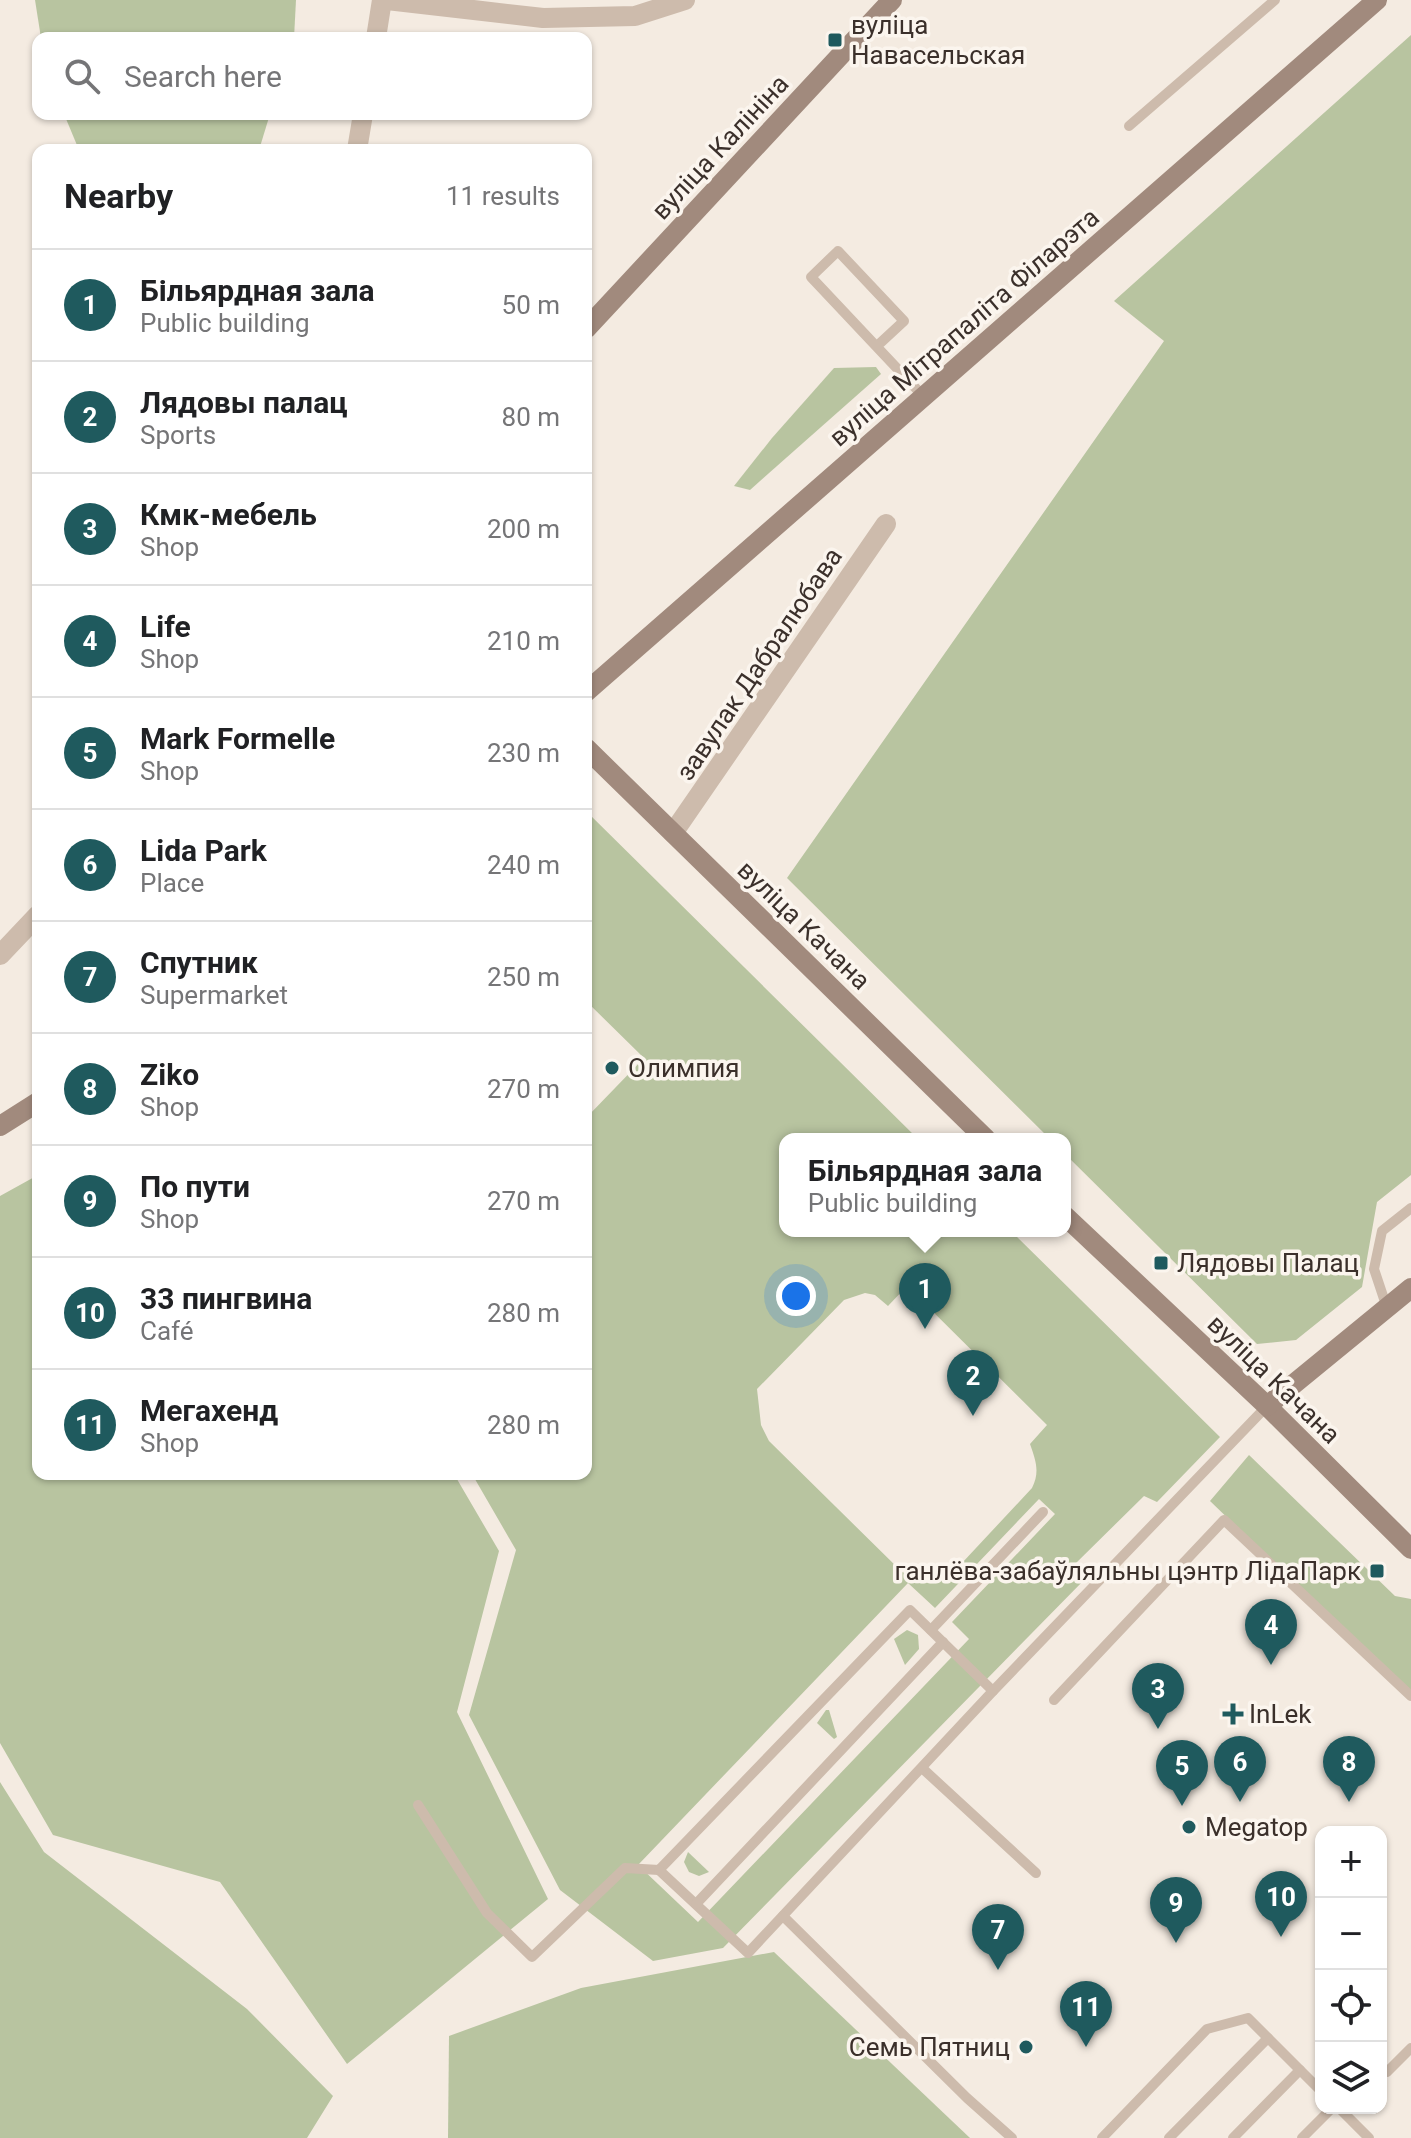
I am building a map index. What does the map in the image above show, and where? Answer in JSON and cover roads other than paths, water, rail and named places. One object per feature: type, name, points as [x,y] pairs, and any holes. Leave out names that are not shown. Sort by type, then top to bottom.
[{"type":"main road","name":"вуліца Калініна","points":[[592,323],[892,0]]},
{"type":"main road","name":"вуліца Мітрапаліта Філарэта","points":[[592,687],[1372,2]]},
{"type":"main road","name":"вуліца Качана","points":[[592,754],[980,1133]]},
{"type":"main road","points":[[0,1126],[32,1106]]},
{"type":"main road","name":"вуліца Качана","points":[[1071,1222],[1267,1406],[1411,1549]]},
{"type":"main road","points":[[1267,1406],[1411,1288]]},
{"type":"street","points":[[377,32],[384,0],[543,18],[593,9],[635,16],[685,0]]},
{"type":"street","points":[[358,144],[362,120]]},
{"type":"street","name":"завулак Дабралюбава","points":[[673,833],[886,524]]},
{"type":"street","points":[[0,955],[32,921]]},
{"type":"lane","points":[[1129,126],[1275,0]]},
{"type":"lane","points":[[877,346],[904,321],[838,251],[811,277],[924,397]]},
{"type":"lane","points":[[1387,1308],[1374,1269],[1382,1231],[1411,1208]]},
{"type":"lane","points":[[418,1805],[487,1913],[532,1957],[625,1868],[659,1870],[748,1953],[993,1691],[1267,1406]]},
{"type":"lane","points":[[931,1630],[1043,1512]]},
{"type":"lane","points":[[1054,1700],[1224,1520],[1411,1696]]},
{"type":"lane","points":[[659,1870],[910,1610],[993,1691]]},
{"type":"lane","points":[[696,1904],[943,1642]]},
{"type":"lane","points":[[922,1768],[1036,1873]]},
{"type":"lane","points":[[783,1916],[967,2098],[1012,2138]]},
{"type":"lane","points":[[1102,2138],[1207,2029],[1248,2018],[1315,2085]]},
{"type":"lane","points":[[1169,2138],[1268,2038]]},
{"type":"lane","points":[[1387,2072],[1411,2048]]},
{"type":"lane","points":[[1233,2138],[1300,2070]]},
{"type":"lane","points":[[1302,2138],[1326,2114]]},
{"type":"lane","points":[[1345,2114],[1368,2138]]},
{"type":"place","name":"вуліца Навасельская","points":[[835,40]]},
{"type":"place","name":"Олимпия","points":[[612,1068]]},
{"type":"place","name":"Лядовы Палац","points":[[1161,1263]]},
{"type":"place","name":"Більярдная зала","points":[[925,1329]]},
{"type":"place","name":"Лядовы палац","points":[[973,1416]]},
{"type":"place","name":"ганлёва-забаўляльны цэнтр ЛідаПарк","points":[[1377,1571]]},
{"type":"place","name":"Life","points":[[1271,1665]]},
{"type":"place","name":"InLek","points":[[1233,1714]]},
{"type":"place","name":"Кмк-мебель","points":[[1158,1729]]},
{"type":"place","name":"Lida Park","points":[[1240,1802]]},
{"type":"place","name":"Ziko","points":[[1349,1802]]},
{"type":"place","name":"Mark Formelle","points":[[1182,1806]]},
{"type":"place","name":"Megatop","points":[[1189,1827]]},
{"type":"place","name":"33 пингвина","points":[[1281,1937]]},
{"type":"place","name":"По пути","points":[[1176,1943]]},
{"type":"place","name":"Спутник","points":[[998,1970]]},
{"type":"place","name":"Семь Пятниц","points":[[1026,2047]]},
{"type":"place","name":"Мегахенд","points":[[1086,2047]]}]
